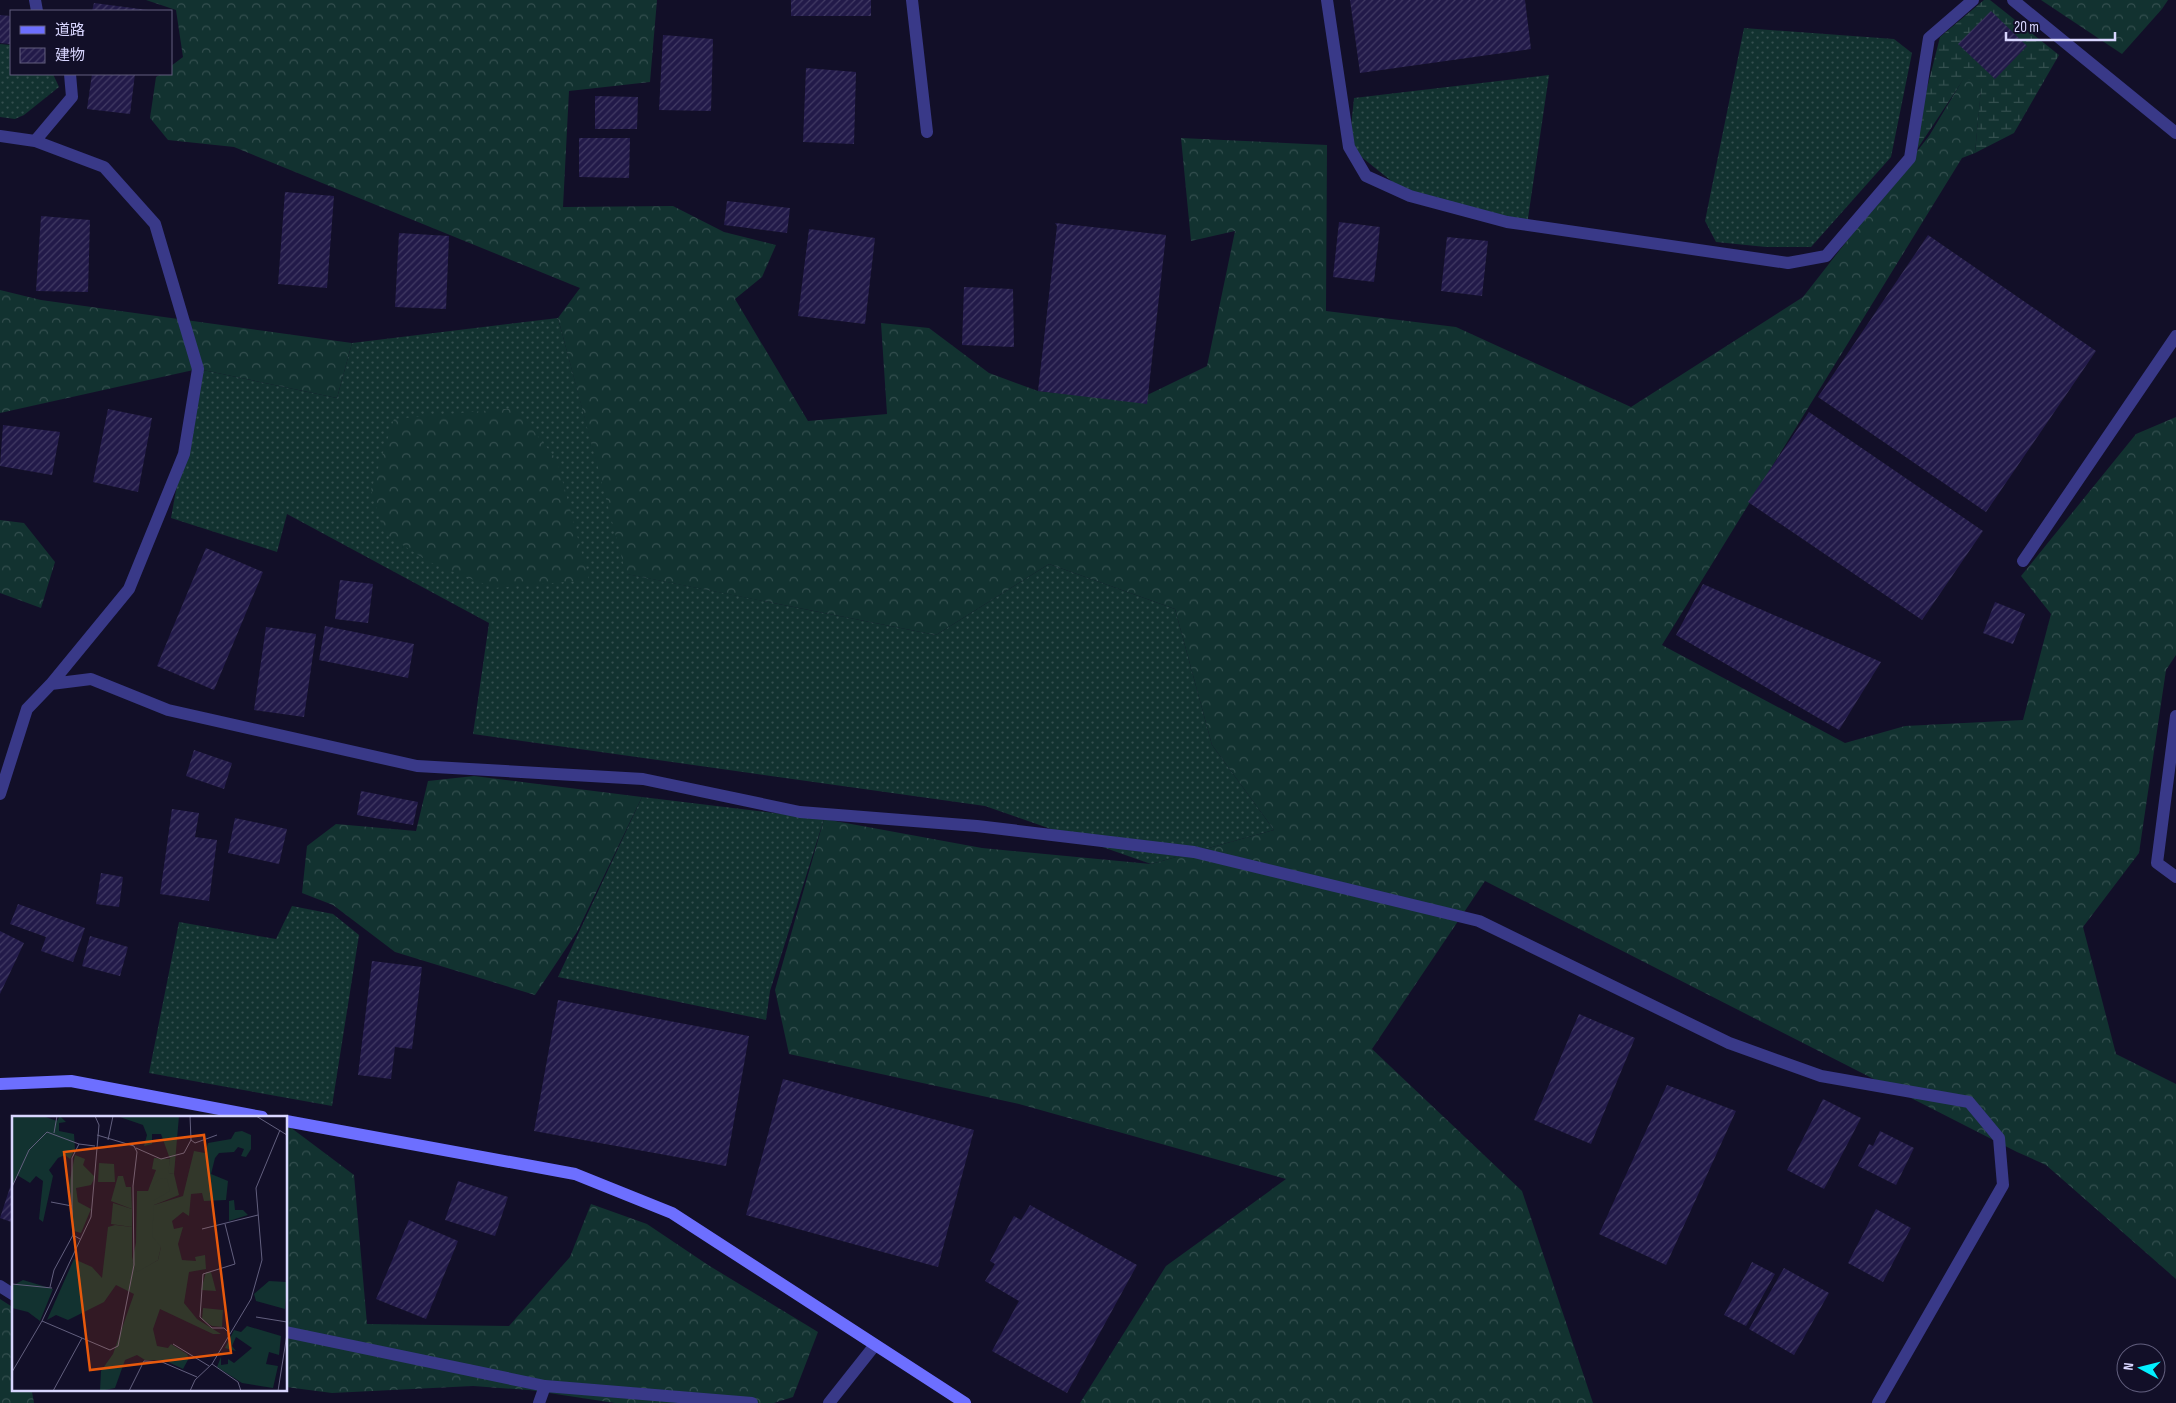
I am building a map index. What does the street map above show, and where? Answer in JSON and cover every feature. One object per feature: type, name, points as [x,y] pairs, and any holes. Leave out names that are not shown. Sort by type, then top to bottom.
[{"type":"street","points":[[912,0],[927,132]]},
{"type":"street","points":[[1327,0],[1350,147],[1366,176],[1410,196],[1507,222],[1788,263],[1826,256],[1910,158],[1929,38],[1973,0]]},
{"type":"street","points":[[2013,0],[2176,133]]},
{"type":"street","points":[[35,141],[72,97],[70,75]]},
{"type":"street","points":[[0,136],[35,141],[104,167],[155,224],[198,369],[184,454],[129,589],[51,684],[26,709],[0,794]]},
{"type":"street","points":[[2023,561],[2176,336]]},
{"type":"street","points":[[51,684],[91,679],[168,710],[417,766],[643,779],[800,812],[978,826],[1194,852],[1479,921],[1728,1043],[1821,1076],[1969,1102],[2000,1138],[2003,1185],[1878,1403]]},
{"type":"street","points":[[2176,716],[2157,864],[2176,877]]},
{"type":"street","points":[[0,1084],[71,1082],[257,1116]]},
{"type":"street","points":[[288,1121],[575,1174],[672,1213],[965,1403]]},
{"type":"street","points":[[0,1286],[12,1294]]},
{"type":"street","points":[[288,1332],[545,1386],[752,1403]]},
{"type":"street","points":[[829,1403],[875,1345]]},
{"type":"street","points":[[539,1403],[545,1386]]},
{"type":"green space","points":[[146,0],[657,0],[650,82],[569,91],[563,207],[673,206],[724,232],[776,245],[762,277],[735,299],[808,421],[887,414],[881,323],[929,328],[989,373],[1038,391],[1135,401],[1207,366],[1235,231],[1191,241],[1181,138],[1327,145],[1326,311],[1456,327],[1631,407],[1803,297],[1929,136],[1968,71],[1982,80],[1975,153],[1962,158],[1662,645],[1845,743],[1905,726],[2023,720],[2051,614],[2021,576],[2136,434],[2176,417],[2176,655],[2166,670],[2139,853],[2083,927],[2116,1054],[2176,1084],[2176,1279],[2046,1165],[1485,881],[1372,1049],[1522,1191],[1593,1403],[1080,1403],[1166,1266],[1286,1179],[1019,1104],[789,1054],[775,990],[824,819],[982,848],[1151,864],[1274,830],[1212,745],[1175,609],[1049,564],[936,635],[626,574],[558,318],[580,288],[234,147],[168,140],[150,118],[156,77],[159,75],[172,75],[172,65],[183,57],[176,10]]},
{"type":"green space","points":[[1984,0],[1990,0],[2059,55],[2014,133],[1975,153],[1981,88],[1965,77],[1908,163],[1940,37]]},
{"type":"green space","points":[[2041,0],[2168,0],[2122,54]]},
{"type":"green space","points":[[1744,28],[1894,39],[1912,53],[1891,157],[1811,247],[1766,247],[1716,242],[1705,221]]},
{"type":"green space","points":[[0,44],[10,45],[10,75],[53,75],[59,87],[24,115],[15,119],[0,117]]},
{"type":"green space","points":[[1549,75],[1527,225],[1410,196],[1349,147],[1354,98]]},
{"type":"green space","points":[[0,290],[41,300],[352,343],[337,398],[198,369],[0,413]]},
{"type":"green space","points":[[558,318],[627,574],[936,635],[1049,564],[1175,609],[1212,745],[1274,830],[1151,864],[985,806],[473,734],[489,623],[287,514],[277,552],[171,518],[198,369],[337,398],[352,343]]},
{"type":"green space","points":[[515,408],[557,460],[589,580],[494,588],[429,562],[384,533],[371,490],[394,419]]},
{"type":"green space","points":[[0,520],[24,523],[55,562],[41,608],[0,593]]},
{"type":"green space","points":[[474,776],[642,797],[577,932],[535,995],[395,952],[333,905],[302,893],[307,846],[336,824],[416,831],[428,781]]},
{"type":"green space","points":[[642,797],[824,819],[770,991],[766,1020],[558,977]]},
{"type":"green space","points":[[292,906],[333,914],[359,935],[332,1106],[149,1073],[179,922],[276,939]]},
{"type":"green space","points":[[288,1126],[354,1175],[367,1324],[509,1326],[570,1257],[591,1204],[647,1224],[708,1265],[818,1332],[793,1397],[774,1403],[615,1403],[529,1390],[473,1386],[332,1393],[288,1387]]},
{"type":"green space","points":[[0,1299],[12,1307],[12,1390],[34,1390],[32,1392],[34,1403],[0,1403]]},
{"type":"building","points":[[791,0],[871,0],[871,16],[791,16]]},
{"type":"building","points":[[1350,0],[1525,0],[1531,49],[1360,73]]},
{"type":"building","points":[[94,3],[148,10],[92,10]]},
{"type":"building","points":[[1991,11],[2027,46],[1995,79],[1958,44]]},
{"type":"building","points":[[0,15],[10,16],[10,44],[0,43]]},
{"type":"building","points":[[663,35],[713,39],[711,111],[659,110]]},
{"type":"building","points":[[806,68],[856,72],[854,144],[803,142]]},
{"type":"building","points":[[92,75],[135,75],[130,114],[87,109]]},
{"type":"building","points":[[595,96],[638,97],[637,129],[595,129]]},
{"type":"building","points":[[579,138],[630,138],[629,178],[579,177]]},
{"type":"building","points":[[285,192],[334,196],[327,288],[278,284]]},
{"type":"building","points":[[727,201],[790,208],[787,233],[724,225]]},
{"type":"building","points":[[41,216],[90,220],[88,292],[36,291]]},
{"type":"building","points":[[1339,222],[1380,227],[1374,282],[1333,277]]},
{"type":"building","points":[[1055,223],[1166,235],[1147,404],[1038,391],[1057,226]]},
{"type":"building","points":[[809,229],[875,238],[865,324],[798,316]]},
{"type":"building","points":[[399,233],[449,236],[446,309],[395,307]]},
{"type":"building","points":[[1928,235],[2096,351],[1986,512],[1818,397]]},
{"type":"building","points":[[1447,237],[1488,241],[1482,296],[1441,291]]},
{"type":"building","points":[[964,287],[1013,289],[1014,347],[962,345]]},
{"type":"building","points":[[108,409],[152,418],[138,492],[93,482]]},
{"type":"building","points":[[1809,412],[1983,531],[1922,620],[1748,502]]},
{"type":"building","points":[[3,425],[60,432],[52,475],[0,466]]},
{"type":"building","points":[[206,548],[263,572],[214,690],[157,666]]},
{"type":"building","points":[[340,580],[373,584],[368,623],[335,619]]},
{"type":"building","points":[[1703,584],[1881,662],[1839,730],[1676,635]]},
{"type":"building","points":[[1995,602],[2025,614],[2013,644],[1983,633]]},
{"type":"building","points":[[325,626],[414,644],[408,678],[319,660]]},
{"type":"building","points":[[266,627],[316,634],[304,717],[254,710]]},
{"type":"building","points":[[194,750],[232,763],[224,789],[186,776]]},
{"type":"building","points":[[361,791],[418,802],[413,825],[357,815]]},
{"type":"building","points":[[172,809],[199,813],[195,837],[217,840],[209,901],[160,894]]},
{"type":"building","points":[[235,818],[287,829],[279,864],[228,853]]},
{"type":"building","points":[[101,873],[123,877],[119,907],[96,904]]},
{"type":"building","points":[[18,904],[85,928],[73,962],[41,951],[46,937],[10,924]]},
{"type":"building","points":[[0,931],[24,943],[0,994]]},
{"type":"building","points":[[90,936],[128,947],[120,976],[82,966]]},
{"type":"building","points":[[372,961],[422,967],[412,1049],[395,1047],[391,1079],[358,1075]]},
{"type":"building","points":[[558,1000],[749,1036],[726,1166],[534,1131]]},
{"type":"building","points":[[1579,1014],[1635,1038],[1591,1144],[1534,1120]]},
{"type":"building","points":[[783,1079],[974,1130],[938,1267],[746,1215]]},
{"type":"building","points":[[1667,1085],[1736,1111],[1666,1265],[1599,1234]]},
{"type":"building","points":[[1823,1099],[1861,1118],[1824,1189],[1787,1170]]},
{"type":"building","points":[[1880,1131],[1914,1148],[1896,1185],[1858,1166],[1869,1144],[1873,1146]]},
{"type":"building","points":[[12,1181],[12,1222],[0,1218]]},
{"type":"building","points":[[458,1181],[508,1197],[495,1236],[445,1220]]},
{"type":"building","points":[[1030,1205],[1137,1265],[1067,1393],[992,1351],[1019,1301],[985,1281],[995,1264],[990,1261],[1014,1216],[1021,1220]]},
{"type":"building","points":[[1876,1209],[1911,1228],[1883,1282],[1848,1263]]},
{"type":"building","points":[[409,1220],[458,1241],[426,1319],[376,1299]]},
{"type":"building","points":[[1752,1262],[1775,1274],[1746,1326],[1724,1315]]},
{"type":"building","points":[[1784,1268],[1829,1293],[1794,1355],[1749,1329]]}]
